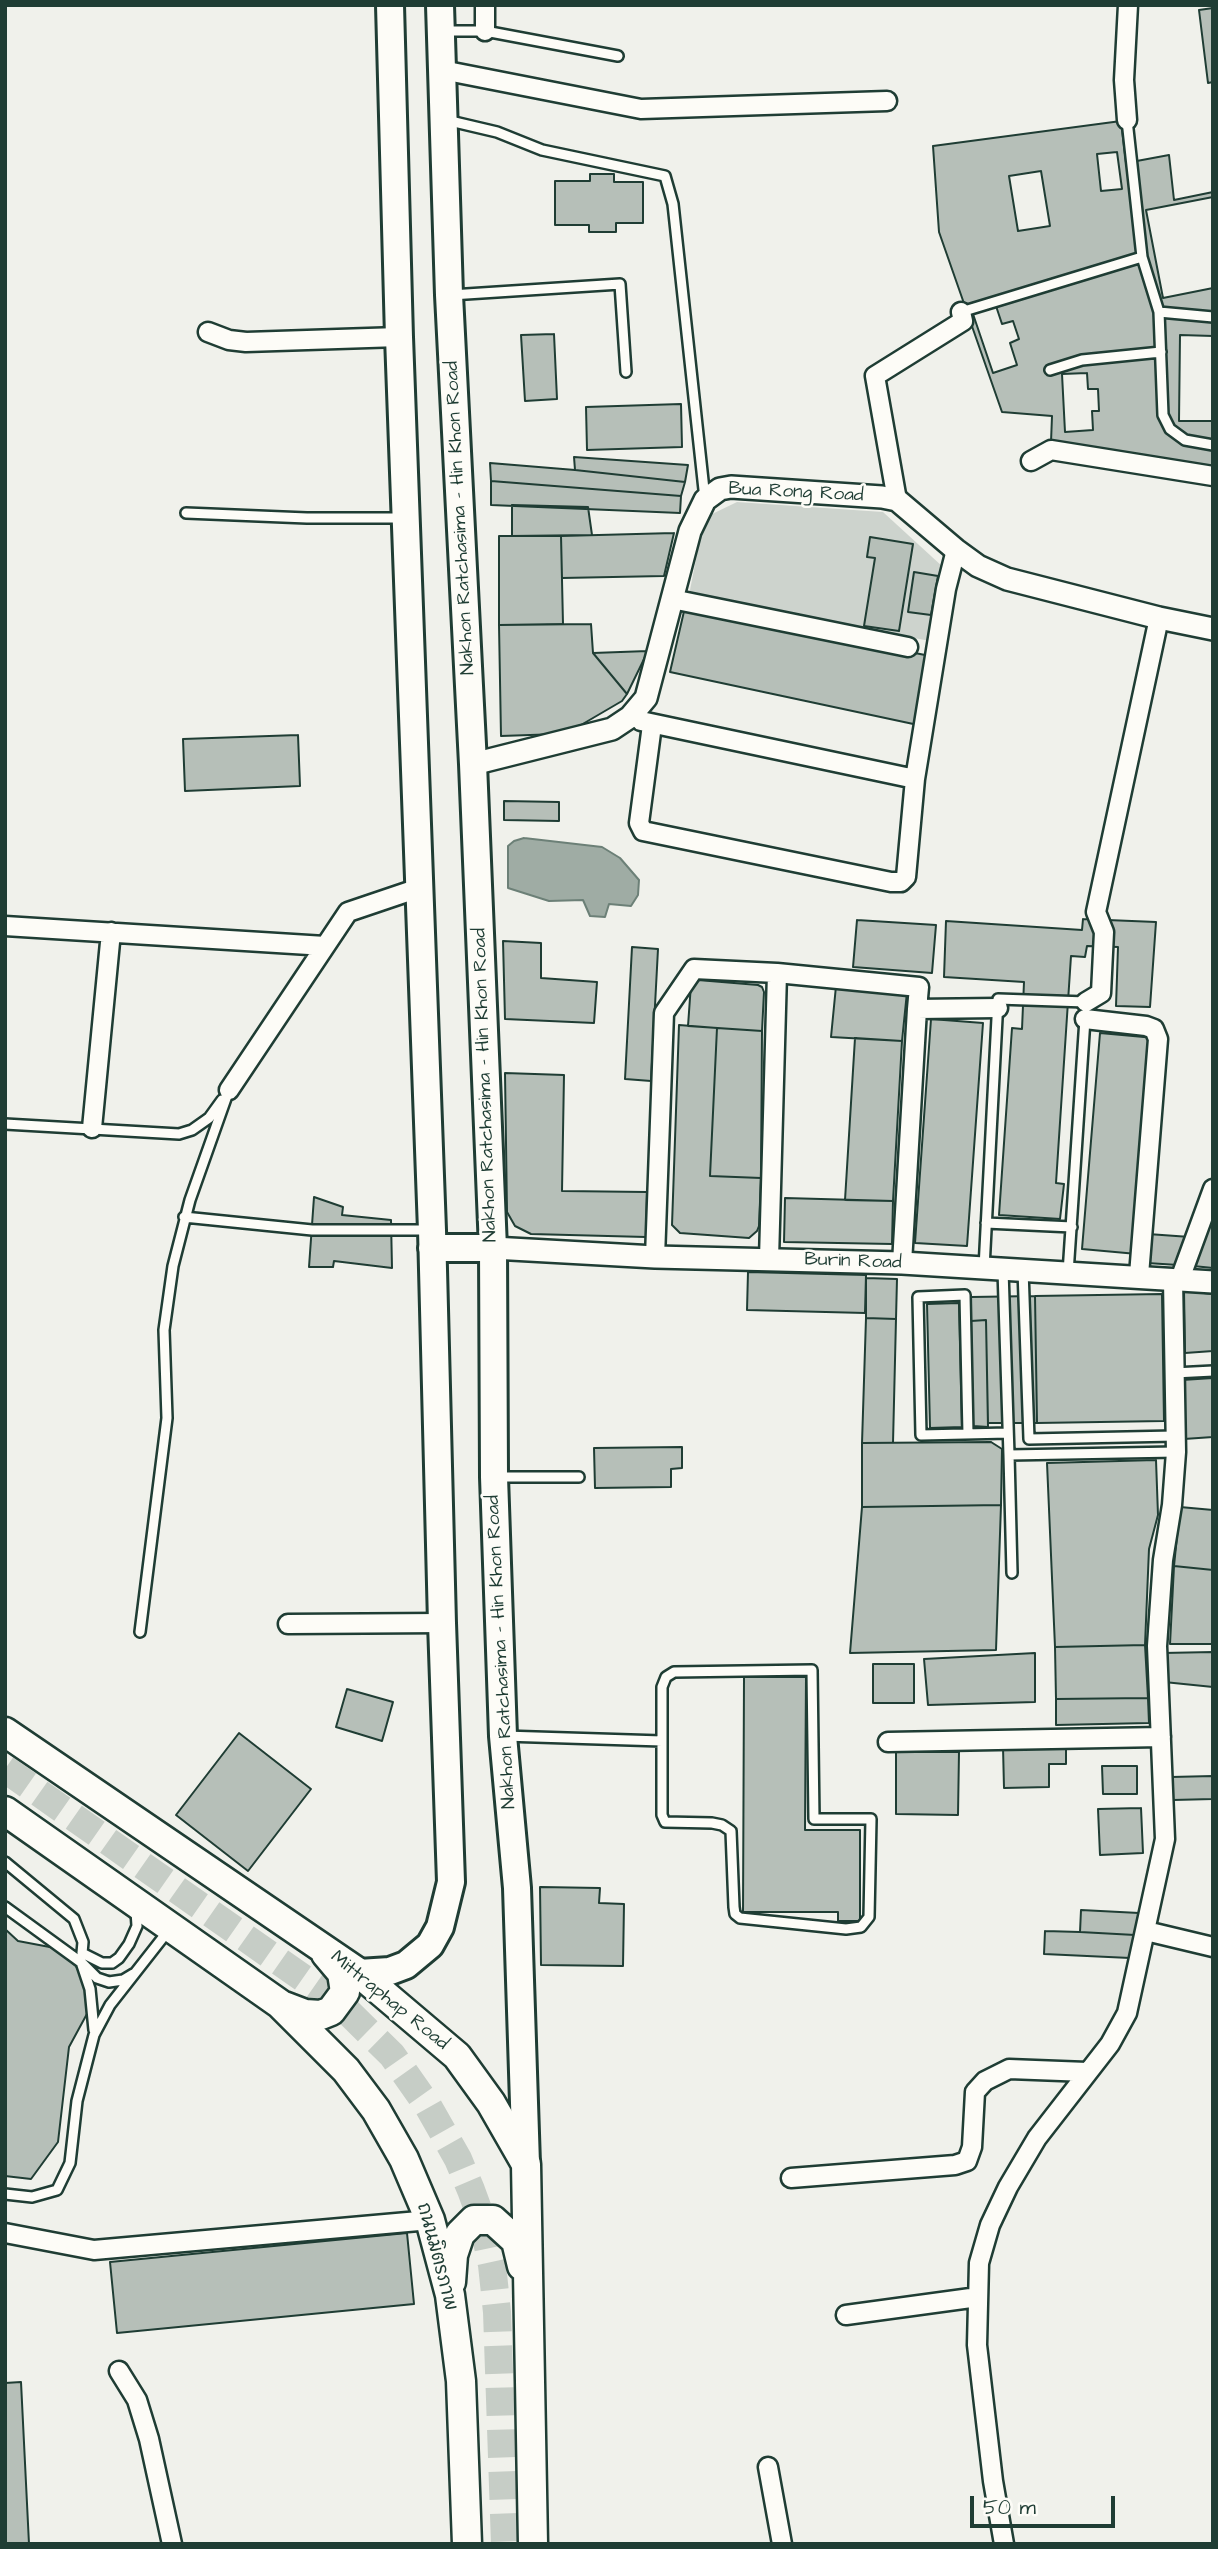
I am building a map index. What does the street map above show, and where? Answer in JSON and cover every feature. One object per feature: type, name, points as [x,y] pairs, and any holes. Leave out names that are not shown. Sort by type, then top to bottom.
[{"type":"highway","name":"Mittraphap Road","points":[[5,1732],[359,1973],[457,2056],[491,2103],[526,2164],[533,2544]]},
{"type":"highway","points":[[5,1811],[280,2004],[346,2070],[376,2110],[404,2159],[430,2220]]},
{"type":"highway","points":[[280,2004],[304,2014],[321,2015],[331,2011],[345,1992],[342,1973],[315,1942]]},
{"type":"highway","name":"ถนนมิตรภาพ","points":[[430,2220],[450,2295]]},
{"type":"highway","points":[[467,2544],[461,2381],[450,2295],[453,2255],[460,2234],[474,2220],[493,2220],[516,2241],[529,2298]]},
{"type":"main road","points":[[359,1973],[390,1971],[418,1957],[430,1945],[440,1927],[451,1882],[390,5]]},
{"type":"main road","name":"Nakhon Ratchasima - Hin Khon Road","points":[[440,18],[449,295],[473,764],[493,1248],[494,1477],[503,1736],[517,1888],[526,2164]]},
{"type":"main road","points":[[432,1239],[493,1248]]},
{"type":"street","points":[[485,5],[485,32]]},
{"type":"street","points":[[1127,120],[1124,80],[1128,5]]},
{"type":"street","points":[[442,70],[641,109],[887,101]]},
{"type":"street","points":[[961,312],[963,321],[876,376],[897,500],[956,551],[978,566],[1007,579],[1213,629]]},
{"type":"street","points":[[208,332],[229,340],[246,342],[399,337]]},
{"type":"street","points":[[1031,461],[1051,450],[1213,476]]},
{"type":"street","name":"Bua Rong Road","points":[[630,717],[646,698],[690,531],[705,500],[720,489],[730,487],[897,500]]},
{"type":"street","points":[[652,725],[639,823],[643,831],[901,882],[906,877],[915,779],[946,589],[956,551]]},
{"type":"street","points":[[672,599],[908,647]]},
{"type":"street","points":[[1139,1275],[1158,1039],[1154,1029],[1085,1011],[1101,993],[1104,932],[1096,912],[1159,618]]},
{"type":"street","points":[[473,764],[612,729],[630,717],[652,725],[915,779]]},
{"type":"street","points":[[229,1090],[348,912],[419,888]]},
{"type":"street","points":[[5,926],[325,946]]},
{"type":"street","points":[[92,1128],[111,932]]},
{"type":"street","points":[[654,1257],[664,1013],[694,969],[777,973],[919,988],[902,1263]]},
{"type":"street","points":[[769,1259],[777,973]]},
{"type":"street","points":[[917,1009],[998,1008]]},
{"type":"street","points":[[1004,2544],[977,2345],[979,2263],[990,2225],[1037,2138],[1110,2044],[1127,2013],[1146,1931],[1165,1839],[1157,1646],[1163,1560],[1172,1505],[1177,1279],[1213,1189]]},
{"type":"street","name":"Burin Road","points":[[493,1248],[654,1257],[902,1263],[1139,1275],[1213,1282]]},
{"type":"street","points":[[288,1624],[442,1623]]},
{"type":"street","points":[[888,1742],[1161,1737]]},
{"type":"street","points":[[1146,1931],[1213,1947]]},
{"type":"street","points":[[791,2178],[955,2165],[967,2161],[972,2147],[975,2091],[985,2081],[1009,2069],[1087,2072]]},
{"type":"street","points":[[5,2233],[94,2250],[430,2220]]},
{"type":"street","points":[[846,2315],[978,2297]]},
{"type":"street","points":[[119,2371],[137,2400],[149,2439],[172,2544]]},
{"type":"street","points":[[768,2467],[782,2544]]},
{"type":"lane","points":[[440,18],[485,32],[618,56]]},
{"type":"lane","points":[[444,119],[497,132],[542,150],[666,176],[673,204],[705,500]]},
{"type":"lane","points":[[1127,120],[1142,257],[1159,312],[1163,415],[1170,429],[1185,440],[1213,445]]},
{"type":"lane","points":[[961,312],[1142,257]]},
{"type":"lane","points":[[449,295],[620,284],[626,372]]},
{"type":"lane","points":[[1159,312],[1213,317]]},
{"type":"lane","points":[[1050,370],[1082,360],[1161,352]]},
{"type":"lane","points":[[186,513],[307,518],[407,518]]},
{"type":"lane","points":[[1068,1273],[1085,1011],[998,999],[986,1223],[1003,1269],[1029,1438],[1175,1444]]},
{"type":"lane","points":[[5,1124],[179,1134],[192,1130],[209,1118],[229,1090]]},
{"type":"lane","points":[[140,1632],[167,1418],[164,1330],[173,1266],[184,1217],[229,1090]]},
{"type":"lane","points":[[184,1217],[432,1239]]},
{"type":"lane","points":[[986,1223],[1072,1227]]},
{"type":"lane","points":[[1003,1269],[1012,1573]]},
{"type":"lane","points":[[968,1434],[965,1296],[918,1297],[922,1435],[968,1434],[1008,1433]]},
{"type":"lane","points":[[1174,1373],[1213,1371]]},
{"type":"lane","points":[[1009,1455],[1175,1444]]},
{"type":"lane","points":[[494,1477],[579,1477]]},
{"type":"lane","points":[[812,1670],[814,1819],[871,1819],[869,1917],[861,1927],[834,1929],[740,1918],[735,1914],[731,1831],[712,1823],[666,1822],[662,1815],[662,1741],[662,1687],[666,1677],[674,1672],[812,1670]]},
{"type":"lane","points":[[503,1736],[662,1741]]},
{"type":"lane","points":[[5,1862],[74,1919],[83,1942],[82,1964],[90,1989],[94,2035]]},
{"type":"lane","points":[[82,1953],[102,1963],[112,1964],[119,1958],[137,1926],[136,1902]]},
{"type":"lane","points":[[5,1907],[97,1978],[109,1982],[123,1980],[138,1972]]},
{"type":"lane","points":[[5,2194],[32,2197],[57,2190],[70,2163],[77,2101],[94,2035],[110,2005],[171,1927]]},
{"type":"shaded area","points":[[737,502],[883,512],[943,567],[930,641],[689,595],[703,524],[708,516]]},
{"type":"shaded area","points":[[524,838],[602,847],[620,858],[639,880],[638,895],[631,906],[609,904],[605,917],[590,916],[583,900],[549,901],[508,888],[508,846]]},
{"type":"building","points":[[1213,8],[1213,82],[1208,83],[1199,10]]},
{"type":"building","points":[[1121,121],[1126,163],[1169,155],[1174,200],[1213,192],[1213,469],[1051,442],[1052,416],[1002,412],[939,232],[933,146]]},
{"type":"building","points":[[1117,152],[1122,189],[1101,191],[1097,154]]},
{"type":"building","points":[[1041,171],[1050,226],[1018,231],[1009,176]]},
{"type":"building","points":[[590,174],[614,174],[614,182],[643,182],[643,223],[616,223],[616,232],[589,232],[589,225],[555,225],[555,181],[590,181]]},
{"type":"building","points":[[1213,197],[1213,288],[1163,298],[1146,210]]},
{"type":"building","points":[[996,306],[1002,324],[1013,321],[1019,339],[1010,343],[1017,365],[993,373],[973,314]]},
{"type":"building","points":[[554,334],[557,399],[525,401],[521,335]]},
{"type":"building","points":[[1180,335],[1213,336],[1213,421],[1179,421]]},
{"type":"building","points":[[1087,373],[1088,389],[1098,389],[1099,411],[1092,411],[1093,430],[1065,432],[1062,374]]},
{"type":"building","points":[[681,404],[682,447],[587,450],[586,407]]},
{"type":"building","points":[[574,457],[688,465],[685,482],[575,470]]},
{"type":"building","points":[[490,463],[685,482],[681,496],[491,481]]},
{"type":"building","points":[[491,481],[681,496],[680,513],[491,505]]},
{"type":"building","points":[[512,505],[588,507],[592,535],[512,536]]},
{"type":"building","points":[[674,533],[664,576],[562,578],[561,536]]},
{"type":"building","points":[[499,536],[561,536],[563,624],[499,625]]},
{"type":"building","points":[[870,537],[913,544],[899,631],[864,626],[875,558],[867,557]]},
{"type":"building","points":[[914,572],[938,576],[931,615],[908,612]]},
{"type":"building","points":[[685,607],[930,656],[918,725],[670,672]]},
{"type":"building","points":[[591,624],[593,653],[627,694],[622,701],[581,725],[559,734],[501,736],[499,625]]},
{"type":"building","points":[[648,651],[627,694],[593,653]]},
{"type":"building","points":[[298,735],[300,786],[185,791],[183,739]]},
{"type":"building","points":[[504,801],[559,802],[559,821],[504,820]]},
{"type":"building","points":[[1083,919],[1156,922],[1150,1007],[1116,1006],[1118,947],[1087,946],[1085,957],[1071,956],[1056,1183],[1064,1184],[1060,1219],[999,1215],[1012,1028],[1022,1029],[1024,982],[944,977],[946,921],[1082,930]]},
{"type":"building","points":[[857,920],[936,925],[932,973],[853,967]]},
{"type":"building","points":[[503,941],[541,943],[541,978],[597,982],[594,1023],[505,1019]]},
{"type":"building","points":[[632,947],[658,949],[651,1081],[625,1079]]},
{"type":"building","points":[[698,980],[762,987],[762,1031],[688,1026],[691,984]]},
{"type":"building","points":[[836,986],[907,992],[902,1041],[831,1037]]},
{"type":"building","points":[[931,1019],[983,1023],[967,1246],[915,1243]]},
{"type":"building","points":[[679,1025],[717,1028],[710,1176],[761,1178],[759,1226],[749,1238],[680,1233],[672,1225]]},
{"type":"building","points":[[717,1028],[762,1031],[761,1178],[710,1176]]},
{"type":"building","points":[[1100,1033],[1155,1038],[1137,1254],[1082,1249]]},
{"type":"building","points":[[855,1038],[902,1041],[893,1201],[845,1200]]},
{"type":"building","points":[[505,1073],[564,1075],[562,1191],[647,1192],[646,1237],[531,1234],[515,1226],[507,1212]]},
{"type":"building","points":[[314,1197],[343,1207],[342,1215],[391,1220],[392,1268],[334,1261],[333,1267],[309,1267]]},
{"type":"building","points":[[785,1198],[893,1201],[892,1244],[784,1242]]},
{"type":"building","points":[[1206,1219],[1213,1222],[1213,1268],[1193,1266]]},
{"type":"building","points":[[1148,1234],[1190,1237],[1178,1265],[1147,1263]]},
{"type":"building","points":[[748,1272],[866,1275],[865,1313],[747,1310]]},
{"type":"building","points":[[866,1278],[897,1279],[896,1319],[866,1318]]},
{"type":"building","points":[[1184,1291],[1213,1294],[1213,1351],[1185,1353]]},
{"type":"building","points":[[1162,1294],[1164,1421],[1037,1423],[1035,1296]]},
{"type":"building","points":[[1035,1296],[1037,1423],[988,1423],[986,1320],[971,1321],[971,1297]]},
{"type":"building","points":[[959,1303],[962,1427],[930,1428],[927,1304]]},
{"type":"building","points":[[866,1318],[896,1319],[893,1443],[862,1443]]},
{"type":"building","points":[[986,1320],[988,1427],[973,1426],[971,1321]]},
{"type":"building","points":[[1213,1378],[1213,1437],[1184,1439],[1182,1380]]},
{"type":"building","points":[[991,1442],[1002,1449],[1001,1505],[862,1507],[862,1443]]},
{"type":"building","points":[[682,1447],[682,1468],[671,1469],[671,1487],[595,1488],[594,1448]]},
{"type":"building","points":[[1156,1460],[1158,1515],[1149,1549],[1145,1645],[1055,1647],[1047,1463]]},
{"type":"building","points":[[1001,1505],[996,1650],[850,1653],[862,1507]]},
{"type":"building","points":[[1180,1507],[1213,1510],[1213,1570],[1174,1566]]},
{"type":"building","points":[[1174,1566],[1213,1570],[1212,1644],[1170,1644]]},
{"type":"building","points":[[1145,1645],[1148,1698],[1056,1699],[1055,1647]]},
{"type":"building","points":[[1213,1652],[1213,1687],[1164,1682],[1163,1653]]},
{"type":"building","points":[[1035,1653],[1035,1702],[928,1705],[924,1659]]},
{"type":"building","points":[[873,1664],[914,1664],[914,1703],[873,1703]]},
{"type":"building","points":[[744,1677],[806,1677],[805,1830],[860,1830],[860,1921],[838,1921],[838,1912],[743,1912]]},
{"type":"building","points":[[347,1689],[393,1702],[382,1741],[336,1727]]},
{"type":"building","points":[[1148,1698],[1149,1723],[1056,1725],[1056,1699]]},
{"type":"building","points":[[239,1733],[311,1789],[248,1871],[176,1815]]},
{"type":"building","points":[[1066,1746],[1066,1764],[1049,1764],[1049,1787],[1004,1788],[1003,1747]]},
{"type":"building","points":[[896,1752],[959,1752],[958,1815],[896,1814]]},
{"type":"building","points":[[1102,1766],[1137,1766],[1137,1794],[1103,1794]]},
{"type":"building","points":[[1213,1776],[1213,1799],[1173,1800],[1171,1777]]},
{"type":"building","points":[[1141,1808],[1143,1853],[1100,1855],[1098,1809]]},
{"type":"building","points":[[540,1887],[600,1888],[599,1903],[624,1904],[623,1966],[541,1965]]},
{"type":"building","points":[[1081,1910],[1139,1913],[1135,1935],[1080,1932]]},
{"type":"building","points":[[5,1929],[18,1941],[55,1948],[76,1966],[87,1987],[88,2012],[69,2047],[58,2142],[31,2179],[5,2176]]},
{"type":"building","points":[[1045,1931],[1135,1935],[1130,1958],[1044,1954]]},
{"type":"building","points":[[407,2233],[414,2304],[117,2333],[110,2262]]},
{"type":"building","points":[[21,2382],[29,2544],[5,2544],[5,2383]]},
{"type":"tunnel","points":[[5,1769],[340,2004],[392,2055],[428,2106],[458,2159],[471,2190],[483,2223],[492,2265],[497,2312],[505,2544]]}]
